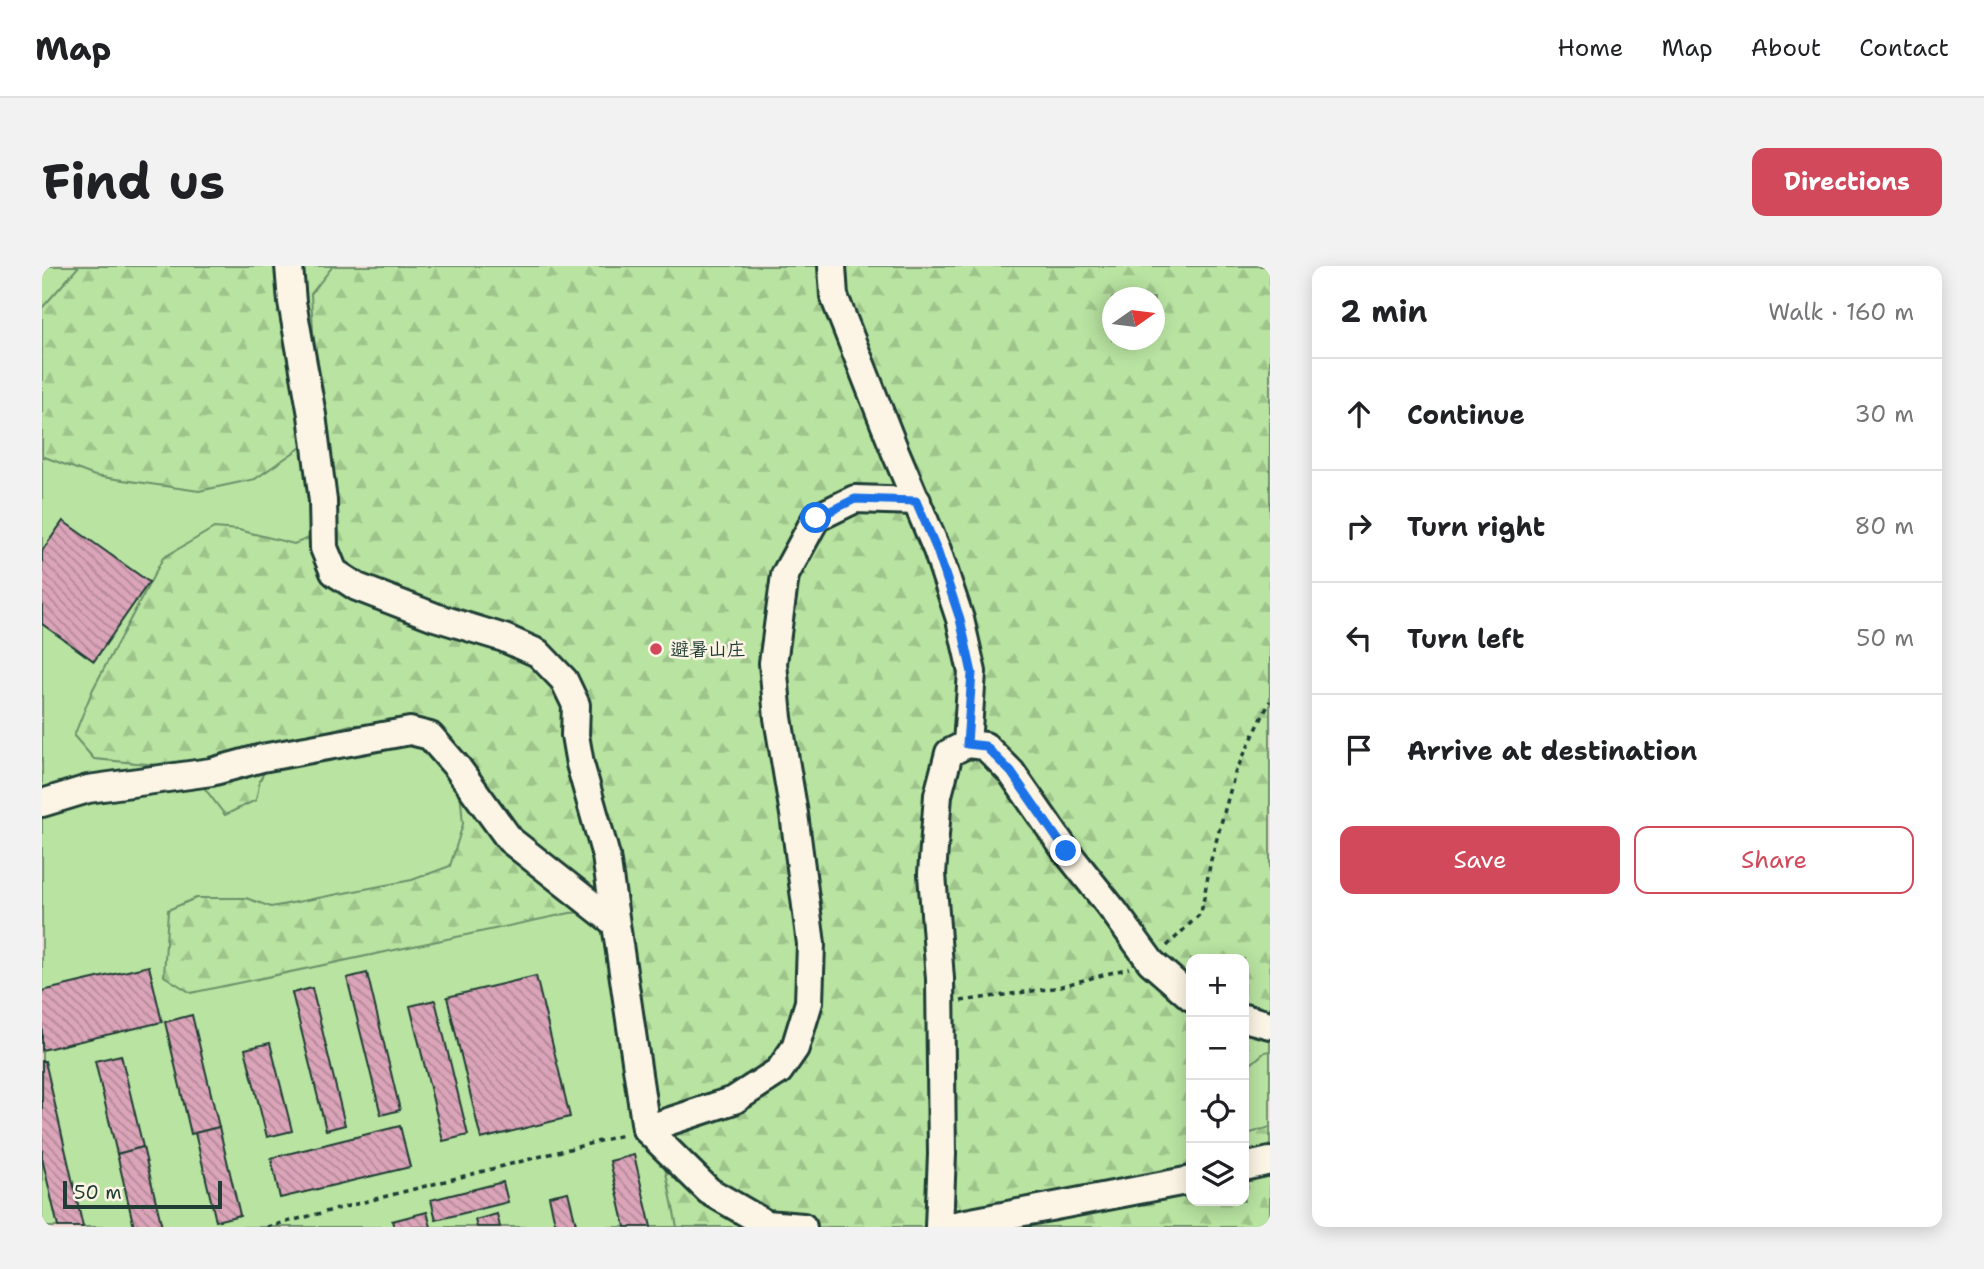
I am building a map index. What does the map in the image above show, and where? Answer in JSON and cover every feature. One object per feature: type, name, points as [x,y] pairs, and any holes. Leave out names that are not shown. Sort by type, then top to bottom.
[{"type":"lane","points":[[289,266],[292,302],[312,415],[323,501],[324,548],[334,572],[358,587],[538,653],[564,680],[576,705],[575,735],[580,764],[606,856],[646,1129],[709,1191],[766,1224],[803,1227]]},
{"type":"lane","points":[[832,266],[834,296],[937,550],[960,619],[972,673],[967,744]]},
{"type":"lane","points":[[646,1129],[734,1100],[779,1072],[795,1048],[809,1002],[811,944],[778,718],[774,663],[785,575],[816,518],[855,499],[916,501]]},
{"type":"lane","points":[[42,803],[88,789],[211,772],[262,758],[410,731],[430,736],[457,767],[510,840],[615,923]]},
{"type":"lane","points":[[939,1227],[943,1154],[940,1004],[932,874],[938,795],[949,753],[967,744],[985,746],[1011,772],[1066,851],[1151,962],[1186,993]]},
{"type":"lane","points":[[1249,1019],[1270,1025]]},
{"type":"lane","points":[[1249,1166],[1270,1161]]},
{"type":"lane","points":[[945,1227],[1186,1181]]},
{"type":"path","points":[[940,1004],[1054,988],[1151,962],[1201,913],[1211,860],[1235,773],[1270,701]]},
{"type":"path","points":[[267,1227],[646,1129]]},
{"type":"green space","name":"避暑山庄","points":[[48,266],[1270,266],[1270,1227],[42,1227],[42,274]]},
{"type":"green space","points":[[79,266],[280,266],[313,439],[255,479],[199,491],[95,476],[42,456],[42,308]]},
{"type":"green space","name":"避暑山庄","points":[[333,266],[1270,266],[1270,1051],[1249,1066],[1249,954],[1186,954],[1186,1206],[1249,1206],[1249,1133],[1270,1127],[1270,1227],[677,1227],[639,1039],[620,909],[570,913],[191,993],[164,976],[168,910],[196,898],[246,898],[271,907],[412,880],[450,866],[463,824],[458,766],[444,732],[401,724],[350,725],[279,745],[260,780],[256,800],[225,815],[189,768],[94,759],[74,736],[93,689],[163,558],[214,528],[239,530],[294,544],[324,532],[311,294]]},
{"type":"building","points":[[63,521],[149,582],[94,661],[42,624],[42,551]]},
{"type":"building","points":[[149,966],[162,1022],[42,1050],[42,991]]},
{"type":"building","points":[[367,973],[400,1110],[381,1115],[347,978]]},
{"type":"building","points":[[536,976],[570,1117],[481,1139],[447,997]]},
{"type":"building","points":[[312,988],[345,1125],[326,1130],[292,993]]},
{"type":"building","points":[[435,1000],[468,1135],[443,1141],[410,1006]]},
{"type":"building","points":[[192,1015],[219,1127],[191,1134],[165,1022]]},
{"type":"building","points":[[270,1043],[292,1131],[267,1137],[245,1049]]},
{"type":"building","points":[[121,1055],[143,1147],[117,1154],[95,1061]]},
{"type":"building","points":[[42,1061],[45,1061],[83,1227],[58,1227],[42,1158]]},
{"type":"building","points":[[400,1126],[410,1167],[280,1198],[271,1158]]},
{"type":"building","points":[[219,1127],[240,1215],[216,1221],[195,1133]]},
{"type":"building","points":[[143,1147],[162,1227],[134,1227],[117,1154]]},
{"type":"building","points":[[634,1155],[651,1227],[625,1227],[610,1161]]},
{"type":"building","points":[[503,1182],[508,1202],[436,1220],[431,1200]]},
{"type":"building","points":[[568,1192],[576,1224],[556,1227],[549,1196]]},
{"type":"building","points":[[427,1212],[431,1227],[394,1227],[392,1221]]},
{"type":"building","points":[[497,1214],[500,1227],[477,1227],[475,1220]]},
{"type":"place","name":"避暑山庄","points":[[656,649]]},
{"type":"route","points":[[816,518],[855,499],[916,501],[937,550],[960,619],[972,673],[967,744],[985,746],[1011,772],[1066,851]]}]
